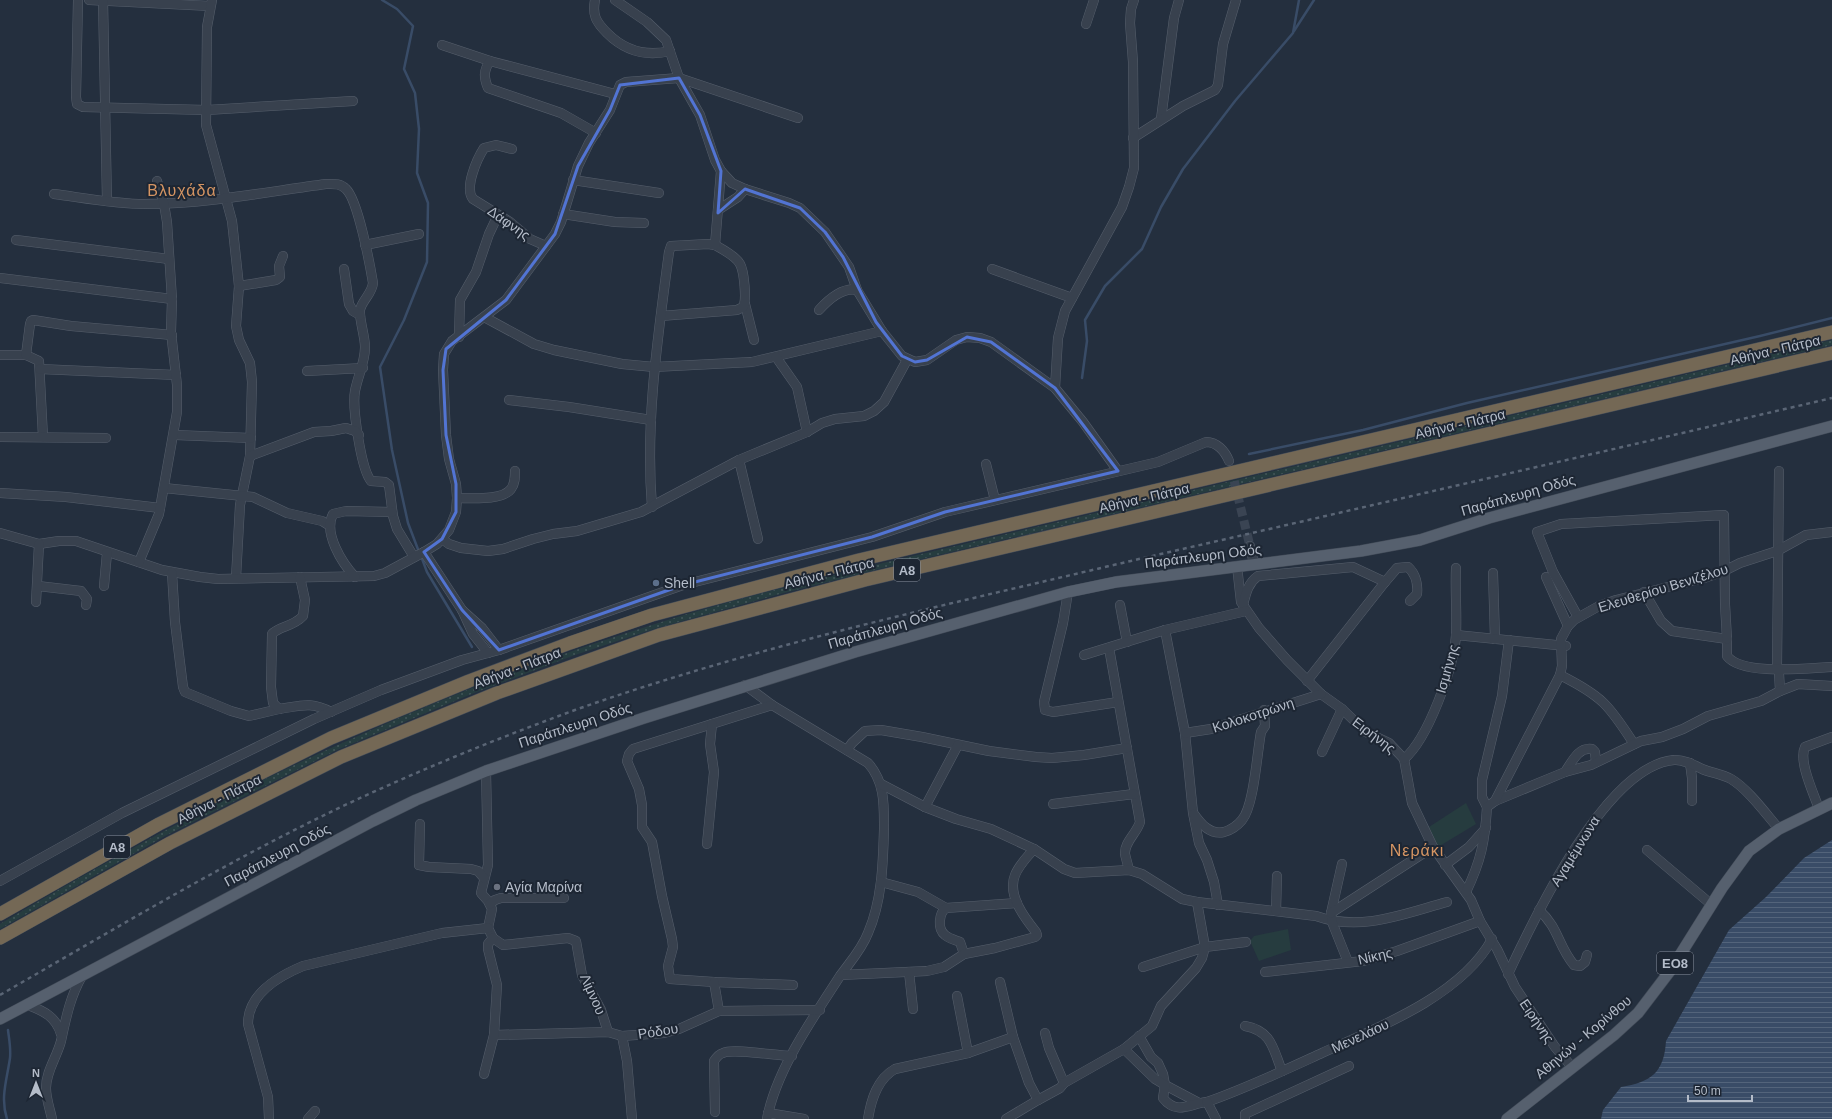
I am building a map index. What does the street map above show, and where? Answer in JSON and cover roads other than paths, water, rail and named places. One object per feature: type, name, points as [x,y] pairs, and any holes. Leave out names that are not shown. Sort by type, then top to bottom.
[{"type":"highway","name":"Αθήνα - Πάτρα","points":[[0,914],[159,824],[331,738],[469,681],[570,643],[652,615],[859,560],[1832,332]]},
{"type":"highway","name":"Αθήνα - Πάτρα","points":[[0,938],[170,843],[340,757],[497,693],[652,638],[865,580],[1832,353]]},
{"type":"main road","name":"Παράπλευρη Οδός","points":[[0,1019],[373,821],[416,800],[486,771],[745,685],[1068,592],[1116,582],[1360,551],[1420,540],[1489,518],[1832,426]]},
{"type":"main road","name":"Αθηνών - Κορίνθου","points":[[1507,1119],[1614,1034],[1638,1013],[1670,971],[1731,873],[1749,851],[1779,829],[1819,808],[1832,803]]},
{"type":"street","points":[[78,0],[76,72],[78,104],[83,107],[207,110],[353,101]]},
{"type":"street","points":[[89,0],[211,3],[207,27],[207,134],[226,198],[234,234],[239,286],[236,326],[239,340],[250,363],[251,372],[252,409],[250,456],[242,495],[237,532],[236,578]]},
{"type":"street","points":[[103,0],[107,201]]},
{"type":"street","points":[[594,0],[593,14],[595,20],[614,40],[625,48],[650,53],[659,53],[670,50]]},
{"type":"street","points":[[615,0],[658,30],[666,40],[679,78],[700,115],[715,160],[721,172],[732,182],[744,189],[789,203],[800,208],[814,220],[843,256],[849,267],[857,290],[882,331],[890,343],[907,360],[914,362],[927,360],[956,340],[974,336],[991,342],[1055,388],[1083,422],[1118,471]]},
{"type":"street","points":[[1086,24],[1094,0]]},
{"type":"street","points":[[1055,388],[1058,338],[1061,324],[1072,298],[1126,197],[1134,168],[1133,62],[1130,23],[1131,9],[1134,0]]},
{"type":"street","points":[[1161,118],[1174,18],[1179,0]]},
{"type":"street","points":[[1133,138],[1161,118],[1215,90],[1218,85],[1223,44],[1236,0]]},
{"type":"street","points":[[442,45],[490,61],[615,94]]},
{"type":"street","points":[[490,61],[484,74],[488,88],[548,108],[596,133]]},
{"type":"street","points":[[0,533],[39,544],[68,540],[76,541],[106,553],[172,573],[210,578],[355,577],[379,575],[424,552],[442,539],[453,521],[456,512],[456,484],[449,459],[446,435],[443,359],[449,345],[486,318],[512,294],[555,234],[584,151],[610,110],[615,94],[620,85],[626,82],[679,78],[798,118]]},
{"type":"street","name":"Δάφνης","points":[[512,149],[496,145],[484,148],[475,166],[470,184],[470,196],[530,239],[546,246]]},
{"type":"street","points":[[715,245],[721,172]]},
{"type":"street","points":[[573,180],[659,193]]},
{"type":"street","points":[[139,562],[160,508],[175,434],[177,412],[169,259],[164,204],[157,181]]},
{"type":"street","points":[[54,194],[127,204],[164,204],[226,198],[326,184],[338,184],[345,188],[351,196],[365,245],[373,283],[371,293],[361,308],[360,315],[365,347],[363,368],[358,380],[354,399],[359,436],[368,476],[371,481],[385,482],[389,486],[392,512],[397,529],[414,557]]},
{"type":"street","points":[[718,210],[738,197],[744,189]]},
{"type":"street","points":[[563,214],[615,222],[644,223]]},
{"type":"street","points":[[459,337],[460,300],[476,272],[489,234],[498,215]]},
{"type":"street","points":[[365,245],[419,234]]},
{"type":"street","points":[[16,240],[169,259]]},
{"type":"street","points":[[652,507],[650,474],[654,366],[671,246],[715,245],[736,259],[740,264],[745,304],[754,340]]},
{"type":"street","points":[[239,286],[276,280],[280,277],[279,266],[283,256]]},
{"type":"street","points":[[344,269],[349,304],[353,311],[360,315]]},
{"type":"street","points":[[992,269],[1072,298]]},
{"type":"street","points":[[0,278],[172,299]]},
{"type":"street","points":[[818,310],[838,294],[852,289],[857,290]]},
{"type":"street","points":[[661,316],[737,310],[745,304]]},
{"type":"street","points":[[486,318],[534,344],[554,350],[622,364],[654,366],[752,362],[882,331]]},
{"type":"street","points":[[26,355],[30,324],[33,320],[71,326],[172,335]]},
{"type":"street","points":[[0,355],[26,355],[37,359],[40,363],[43,437]]},
{"type":"street","points":[[776,357],[797,387],[807,432]]},
{"type":"street","points":[[442,539],[449,544],[461,548],[488,551],[503,550],[533,539],[553,534],[577,531],[620,519],[652,507],[740,460],[807,432],[826,421],[864,416],[874,411],[884,402],[907,360]]},
{"type":"street","points":[[307,371],[363,368]]},
{"type":"street","points":[[40,370],[176,376]]},
{"type":"street","points":[[509,400],[569,406],[651,420]]},
{"type":"street","points":[[250,456],[314,432],[346,428],[355,431],[359,436]]},
{"type":"street","points":[[175,434],[251,438]]},
{"type":"street","points":[[0,437],[106,438]]},
{"type":"street","points":[[0,880],[122,813],[331,712],[381,690],[462,660],[499,650],[683,585],[872,537],[933,516],[1158,462],[1206,442],[1222,449],[1229,461]]},
{"type":"street","points":[[740,460],[758,538]]},
{"type":"street","points":[[986,464],[996,500]]},
{"type":"street","points":[[457,498],[494,497],[507,493],[512,489],[515,482],[515,471]]},
{"type":"street","points":[[1779,471],[1777,551],[1779,586],[1776,669],[1779,673],[1780,691]]},
{"type":"street","points":[[164,488],[253,497],[287,513],[322,521],[330,526]]},
{"type":"street","points":[[0,493],[66,497],[160,508]]},
{"type":"street","points":[[355,577],[344,566],[338,555],[330,526],[330,520],[333,514],[338,512],[392,512]]},
{"type":"street","points":[[1578,617],[1553,572],[1540,543],[1537,532],[1548,527],[1583,523],[1724,515],[1727,656],[1739,664],[1750,667],[1776,669],[1832,667]]},
{"type":"street","name":"Ελευθερίου Βενιζέλου","points":[[1487,807],[1495,801],[1560,675],[1565,645],[1561,639],[1568,626],[1578,617],[1600,606],[1644,592],[1704,578],[1724,571],[1777,551],[1806,535],[1832,532]]},
{"type":"street","points":[[36,602],[39,544]]},
{"type":"street","points":[[1250,546],[1254,564]]},
{"type":"street","points":[[424,552],[462,610],[473,634],[488,653]]},
{"type":"street","points":[[104,586],[106,553]]},
{"type":"street","name":"Ειρήνης","points":[[1237,566],[1240,598],[1245,609],[1307,681],[1366,732],[1389,743],[1404,759],[1412,803],[1433,847],[1466,892],[1480,920],[1492,939],[1508,974],[1542,1028],[1572,1067]]},
{"type":"street","points":[[1084,655],[1165,630],[1245,609],[1246,592],[1252,581],[1258,576],[1353,567],[1385,582]]},
{"type":"street","points":[[1307,681],[1397,568],[1408,567],[1412,570],[1418,588],[1418,594],[1410,601]]},
{"type":"street","name":"Ισμήνης","points":[[1404,759],[1411,753],[1420,741],[1446,679],[1456,636],[1456,568]]},
{"type":"street","points":[[172,573],[175,622],[183,687],[186,692],[231,711],[249,716],[279,709],[310,705],[319,706],[331,712]]},
{"type":"street","points":[[1493,573],[1496,639]]},
{"type":"street","points":[[279,709],[273,703],[272,634],[275,630],[294,624],[303,616],[305,600],[300,577]]},
{"type":"street","points":[[1546,577],[1568,626]]},
{"type":"street","points":[[38,586],[81,591],[87,599],[86,605]]},
{"type":"street","points":[[1068,592],[1063,623],[1044,702],[1045,710],[1053,712],[1118,702]]},
{"type":"street","points":[[1644,592],[1661,621],[1672,631],[1727,639]]},
{"type":"street","points":[[1120,605],[1127,642]]},
{"type":"street","points":[[462,610],[482,628],[499,650]]},
{"type":"street","points":[[1165,630],[1185,733],[1193,813],[1199,844],[1209,867],[1218,905]]},
{"type":"street","points":[[1456,636],[1565,645]]},
{"type":"street","points":[[1466,892],[1481,857],[1486,828],[1487,807],[1482,797],[1482,780],[1502,696],[1509,640]]},
{"type":"street","points":[[1109,648],[1140,822],[1126,847],[1125,854],[1129,870]]},
{"type":"street","points":[[1560,675],[1588,689],[1599,697],[1614,713],[1634,744]]},
{"type":"street","points":[[1495,801],[1565,772],[1596,762],[1634,744],[1662,737],[1683,729],[1708,716],[1761,701],[1798,684],[1832,686]]},
{"type":"street","points":[[745,685],[772,705],[868,763],[875,771],[881,784],[884,806],[881,882],[877,904],[868,934],[862,947],[841,975],[792,1056],[785,1069],[768,1116],[804,1119]]},
{"type":"street","name":"Κολοκοτρώνη","points":[[1185,733],[1211,729],[1264,710],[1321,694]]},
{"type":"street","points":[[772,705],[633,749],[629,754],[627,761],[639,788],[642,800],[642,827],[652,842],[672,939],[673,947],[668,966],[668,976],[670,979],[793,985]]},
{"type":"street","points":[[1193,813],[1199,821],[1214,832],[1229,830],[1242,820],[1250,805],[1261,732],[1264,726],[1264,710]]},
{"type":"street","points":[[1322,752],[1342,710]]},
{"type":"street","points":[[707,844],[714,772],[710,744],[712,724]]},
{"type":"street","points":[[847,750],[858,736],[865,731],[922,737],[1012,754],[1052,758],[1126,748]]},
{"type":"street","points":[[1819,808],[1804,765],[1803,750],[1805,747],[1832,737]]},
{"type":"street","points":[[925,806],[958,745]]},
{"type":"street","points":[[1565,772],[1576,756],[1588,748],[1592,749],[1594,752],[1596,762]]},
{"type":"street","name":"Αγαμέμνωνα","points":[[1508,974],[1539,910],[1588,830],[1614,796],[1629,782],[1650,769],[1667,761],[1675,760],[1690,763]]},
{"type":"street","points":[[1690,763],[1692,778],[1692,801]]},
{"type":"street","points":[[1690,763],[1736,782],[1779,829]]},
{"type":"street","points":[[484,1074],[494,1035],[497,985],[488,949],[488,944],[493,938],[488,928],[492,909],[481,893],[488,865],[486,771]]},
{"type":"street","points":[[881,784],[925,806],[956,819],[991,829],[1034,849],[1064,869],[1075,873],[1129,870],[1142,874],[1182,899],[1218,905],[1331,917],[1360,923],[1383,920],[1446,902]]},
{"type":"street","points":[[1053,804],[1134,794]]},
{"type":"street","points":[[420,824],[418,860],[422,867],[471,869],[478,871],[484,878]]},
{"type":"street","points":[[1445,865],[1468,847],[1486,828]]},
{"type":"street","points":[[1331,917],[1433,847]]},
{"type":"street","points":[[841,975],[909,972],[944,967],[964,954],[995,948],[1035,937],[1037,935],[1036,932],[1023,915],[1014,896],[1014,876],[1034,849]]},
{"type":"street","points":[[1646,850],[1712,905]]},
{"type":"street","points":[[1342,864],[1331,917],[1348,962]]},
{"type":"street","points":[[1276,911],[1277,876]]},
{"type":"street","points":[[881,882],[911,889],[946,908],[1017,903]]},
{"type":"street","points":[[490,904],[501,898],[564,898]]},
{"type":"street","points":[[1006,1119],[1060,1088],[1064,1083],[1124,1049],[1152,1026],[1161,1006],[1196,968],[1202,958],[1205,947],[1197,902]]},
{"type":"street","points":[[946,908],[941,915],[941,930],[945,935],[960,942],[964,954]]},
{"type":"street","points":[[1539,910],[1549,919],[1555,928],[1566,955],[1574,965],[1580,966],[1584,962],[1587,955]]},
{"type":"street","name":"Νίκης","points":[[1265,972],[1363,961],[1397,951],[1480,920]]},
{"type":"street","points":[[269,1119],[268,1097],[248,1024],[248,1015],[252,1005],[261,993],[287,973],[303,966],[442,933],[488,928]]},
{"type":"street","name":"Λίμνου","points":[[493,938],[504,945],[568,938],[576,941],[582,975],[601,1010],[608,1032]]},
{"type":"street","name":"Μενελάου","points":[[1165,1086],[1163,1098],[1170,1105],[1189,1108],[1282,1071],[1392,1021],[1433,997],[1472,965],[1492,939]]},
{"type":"street","points":[[1143,967],[1205,947],[1246,942]]},
{"type":"street","points":[[909,972],[912,1008]]},
{"type":"street","points":[[52,1119],[46,1088],[47,1079],[62,1034],[73,993],[82,976]]},
{"type":"street","points":[[714,982],[719,1011]]},
{"type":"street","points":[[1000,982],[1013,1038],[1029,1083],[1038,1100]]},
{"type":"street","points":[[957,996],[968,1052]]},
{"type":"street","points":[[28,1005],[53,1018],[58,1023],[62,1034]]},
{"type":"street","name":"Ρόδου","points":[[494,1035],[608,1032],[622,1036],[664,1033],[679,1029],[719,1011],[820,1010]]},
{"type":"street","points":[[1245,1026],[1255,1028],[1267,1035],[1282,1071]]},
{"type":"street","points":[[1045,1033],[1064,1083]]},
{"type":"street","points":[[622,1036],[627,1061],[632,1119]]},
{"type":"street","points":[[1139,1036],[1151,1057],[1158,1063],[1163,1074],[1165,1086]]},
{"type":"street","points":[[868,1119],[874,1093],[888,1073],[895,1069],[968,1052],[1013,1038]]},
{"type":"street","points":[[1124,1049],[1155,1079],[1165,1086],[1203,1103],[1216,1119]]},
{"type":"street","points":[[715,1112],[714,1061],[717,1056],[723,1052],[734,1051],[792,1056]]},
{"type":"street","points":[[1245,1116],[1349,1066]]},
{"type":"street","points":[[308,1119],[315,1111]]},
{"type":"water","points":[[1832,840],[1832,1119],[1601,1119],[1603,1110],[1621,1087],[1648,1079],[1659,1068],[1665,1052],[1666,1041],[1729,930],[1766,897],[1804,858]]},
{"type":"waterway","points":[[382,0],[397,9],[413,26],[404,69],[415,93],[419,129],[417,173],[428,203],[427,262],[404,320],[380,367],[392,450],[408,523],[419,552]]},
{"type":"waterway","points":[[1082,378],[1087,341],[1085,320],[1105,286],[1142,249],[1161,207],[1183,169],[1235,101],[1293,33],[1299,0]]},
{"type":"waterway","points":[[1294,31],[1314,0]]},
{"type":"waterway","points":[[1249,454],[1363,430],[1467,403],[1760,336],[1832,318]]},
{"type":"waterway","points":[[421,556],[427,572],[472,647]]},
{"type":"waterway","points":[[7,1119],[4,1096],[10,1058],[8,1030]]},
{"type":"tunnel","points":[[1231,468],[1250,546]]},
{"type":"railway","points":[[0,995],[211,874],[297,828],[428,768],[486,744],[575,710],[644,687],[714,665],[926,609],[1832,398]]},
{"type":"place","name":"Shell","points":[[656,583]]},
{"type":"place","name":"Αγία Μαρίνα","points":[[497,887]]},
{"type":"district","name":"Βλυχάδα","points":[[182,190]]},
{"type":"district","name":"Νεράκι","points":[[1417,850]]}]
